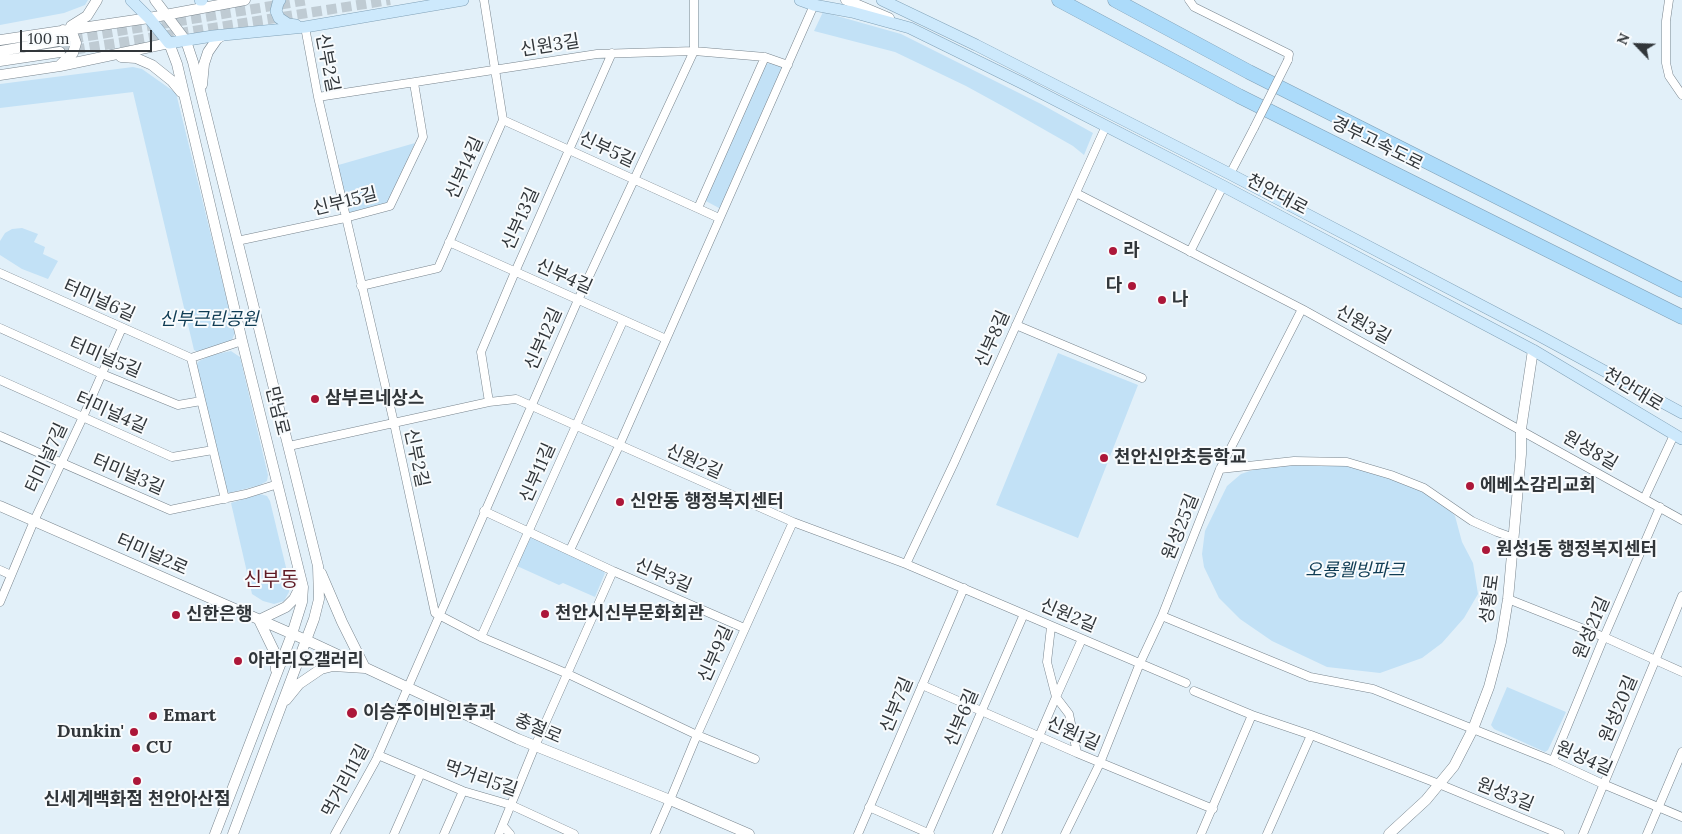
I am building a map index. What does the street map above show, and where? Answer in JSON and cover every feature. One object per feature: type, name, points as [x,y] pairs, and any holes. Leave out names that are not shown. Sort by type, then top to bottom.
[{"type":"highway","name":"경부고속도로","points":[[1059,0],[1239,96],[1682,316]]},
{"type":"highway","name":"경부고속도로","points":[[1115,0],[1257,76],[1682,290]]},
{"type":"main road","points":[[63,30],[87,16],[97,0]]},
{"type":"main road","name":"만남로","points":[[131,0],[149,18],[169,43],[176,64],[303,587],[302,602],[292,634],[214,834]]},
{"type":"main road","points":[[155,0],[186,40]]},
{"type":"main road","points":[[0,40],[149,18],[245,0]]},
{"type":"main road","points":[[280,0],[276,11],[279,18],[288,24],[305,27]]},
{"type":"main road","points":[[0,75],[58,66],[186,40],[305,27],[463,0]]},
{"type":"main road","points":[[800,0],[910,28]]},
{"type":"main road","name":"천안대로","points":[[846,0],[910,28],[1223,186],[1533,350],[1678,437]]},
{"type":"main road","name":"천안대로","points":[[884,1],[983,48],[1230,174],[1529,330],[1682,413]]},
{"type":"main road","points":[[58,66],[73,54],[76,43],[73,35],[63,30]]},
{"type":"main road","points":[[202,96],[206,58],[214,43],[224,35]]},
{"type":"main road","name":"만남로","points":[[186,40],[202,96],[318,566],[317,606],[233,834]]},
{"type":"main road","points":[[0,50],[59,46],[0,61]]},
{"type":"main road","points":[[101,57],[129,57],[144,60],[165,74],[184,97]]},
{"type":"main road","name":"성황로","points":[[1389,834],[1426,800],[1454,766],[1474,729],[1489,687],[1508,599],[1521,454],[1521,429],[1533,350]]},
{"type":"main road","name":"터미널2로","points":[[0,506],[292,634]]},
{"type":"main road","points":[[318,566],[342,622],[365,668]]},
{"type":"main road","points":[[274,681],[276,662],[274,651],[266,631],[259,620],[286,607],[294,599],[299,590],[301,574]]},
{"type":"main road","points":[[303,587],[310,594],[314,594],[319,585]]},
{"type":"main road","name":"충절로","points":[[292,634],[535,746],[749,834]]},
{"type":"main road","points":[[266,702],[275,699],[279,701],[281,706],[299,684],[321,669],[333,666],[365,668]]},
{"type":"street","points":[[484,0],[503,120]]},
{"type":"street","name":"신부12길","points":[[408,688],[578,300],[694,51],[694,0]]},
{"type":"street","points":[[1189,0],[1194,7],[1289,54],[1288,60],[1230,174]]},
{"type":"street","points":[[1669,0],[1666,21],[1666,63],[1669,76],[1682,95]]},
{"type":"street","points":[[570,550],[619,446],[814,5]]},
{"type":"street","name":"신부2길","points":[[305,27],[318,97],[394,423],[435,613],[440,616]]},
{"type":"street","name":"신원3길","points":[[318,97],[596,54],[694,51],[765,57],[788,65]]},
{"type":"street","name":"신부13길","points":[[489,402],[481,352],[568,149],[612,53]]},
{"type":"street","points":[[698,208],[765,57]]},
{"type":"street","name":"신부15길","points":[[237,241],[345,218],[390,206],[423,136],[414,83]]},
{"type":"street","name":"신부5길","points":[[503,120],[719,218]]},
{"type":"street","name":"신부14길","points":[[361,286],[438,268],[503,120]]},
{"type":"street","name":"신부8길","points":[[906,564],[954,463],[1106,126]]},
{"type":"street","points":[[1190,252],[1223,186]]},
{"type":"street","name":"신원3길","points":[[1076,193],[1302,308],[1521,429]]},
{"type":"street","name":"신부4길","points":[[449,242],[666,339]]},
{"type":"street","name":"터미널6길","points":[[0,274],[191,358]]},
{"type":"street","name":"원성25길","points":[[1065,834],[1100,763],[1140,663],[1162,616],[1220,469],[1302,308]]},
{"type":"street","name":"신부11길","points":[[481,637],[623,321]]},
{"type":"street","points":[[1016,324],[1142,378]]},
{"type":"street","name":"터미널5길","points":[[0,328],[102,374],[178,405],[201,401]]},
{"type":"street","name":"터미널7길","points":[[0,602],[34,521],[122,328]]},
{"type":"street","points":[[225,499],[191,358],[242,341]]},
{"type":"street","name":"터미널4길","points":[[0,380],[172,457],[213,450]]},
{"type":"street","name":"신원2길","points":[[289,446],[489,402],[516,399],[792,522],[906,564],[1186,683]]},
{"type":"street","name":"원성8길","points":[[1521,429],[1682,520]]},
{"type":"street","name":"터미널3길","points":[[0,436],[170,510],[225,499],[278,484]]},
{"type":"street","points":[[1644,499],[1678,437]]},
{"type":"street","points":[[1220,469],[1294,461],[1347,462],[1391,474],[1424,488],[1472,521],[1514,538]]},
{"type":"street","name":"원성21길","points":[[1553,761],[1660,507]]},
{"type":"street","name":"신부3길","points":[[484,511],[613,571],[744,628]]},
{"type":"street","name":"신부9길","points":[[655,834],[792,522]]},
{"type":"street","points":[[0,570],[11,575]]},
{"type":"street","points":[[510,834],[501,830],[535,746],[613,571]]},
{"type":"street","name":"신부7길","points":[[858,834],[964,588]]},
{"type":"street","name":"원성20길","points":[[1583,834],[1682,596]]},
{"type":"street","points":[[1508,599],[1604,637],[1682,672]]},
{"type":"street","name":"신부6길","points":[[929,834],[1024,614]]},
{"type":"street","points":[[440,616],[481,637],[568,674],[697,735],[755,759]]},
{"type":"street","points":[[1162,616],[1310,677],[1373,688],[1474,729]]},
{"type":"street","points":[[1052,627],[1047,662],[1056,697],[1069,714],[1077,753]]},
{"type":"street","points":[[997,834],[1082,639]]},
{"type":"street","name":"신원1길","points":[[922,685],[1100,763],[1213,809]]},
{"type":"street","name":"먹거리11길","points":[[335,834],[378,754],[408,688]]},
{"type":"street","points":[[1194,691],[1252,715],[1311,735],[1439,784]]},
{"type":"street","points":[[1201,834],[1252,715]]},
{"type":"street","name":"원성4길","points":[[1474,729],[1682,817]]},
{"type":"street","points":[[1267,834],[1311,735]]},
{"type":"street","points":[[1647,834],[1682,752]]},
{"type":"street","name":"먹거리5길","points":[[378,754],[463,791],[511,805],[574,834]]},
{"type":"street","points":[[394,834],[421,773]]},
{"type":"street","name":"원성3길","points":[[1439,784],[1560,834]]},
{"type":"street","points":[[444,834],[463,791]]},
{"type":"street","points":[[869,807],[929,834]]},
{"type":"green space","points":[[0,0],[88,0],[85,5],[64,13],[0,25]]},
{"type":"green space","points":[[823,12],[901,34],[1041,104],[1093,133],[1084,155],[1073,146],[966,86],[895,52],[814,31]]},
{"type":"green space","points":[[765,64],[781,65],[783,68],[722,207],[719,208],[704,200]]},
{"type":"green space","name":"신부근린공원","points":[[133,67],[142,69],[176,93],[235,333],[231,342],[198,352],[194,350],[133,92],[0,108],[0,84]]},
{"type":"green space","points":[[415,143],[388,203],[350,214],[346,213],[335,166]]},
{"type":"green space","points":[[22,228],[38,234],[34,242],[45,247],[43,254],[58,261],[48,279],[22,269],[0,255],[0,241],[5,233],[12,229]]},
{"type":"green space","name":"신부근린공원","points":[[231,351],[240,357],[268,475],[267,481],[260,485],[229,493],[225,490],[195,366],[199,361],[212,355]]},
{"type":"green space","points":[[1058,353],[1138,385],[1078,538],[996,505]]},
{"type":"green space","name":"오룡웰빙파크","points":[[1294,465],[1347,466],[1390,478],[1416,488],[1446,506],[1455,516],[1462,542],[1473,563],[1478,594],[1464,618],[1442,643],[1422,658],[1380,673],[1327,667],[1272,641],[1240,619],[1219,598],[1204,567],[1202,554],[1205,531],[1227,486],[1241,474],[1259,468]]},
{"type":"green space","points":[[260,494],[267,496],[270,501],[290,584],[289,592],[284,601],[274,604],[263,601],[252,594],[231,503]]},
{"type":"green space","points":[[536,536],[601,568],[605,573],[595,597],[563,583],[559,585],[517,566],[530,538]]},
{"type":"green space","points":[[1507,687],[1566,712],[1548,750],[1545,752],[1494,729],[1491,725]]},
{"type":"tunnel","points":[[58,41],[308,0]]},
{"type":"tunnel","points":[[60,52],[390,0]]},
{"type":"place","name":"라","points":[[1113,251]]},
{"type":"place","name":"다","points":[[1132,286]]},
{"type":"place","name":"나","points":[[1162,300]]},
{"type":"place","name":"삼부르네상스","points":[[315,399]]},
{"type":"place","name":"천안신안초등학교","points":[[1104,458]]},
{"type":"place","name":"에베소감리교회","points":[[1470,486]]},
{"type":"place","name":"신안동 행정복지센터","points":[[620,502]]},
{"type":"place","name":"원성1동 행정복지센터","points":[[1486,550]]},
{"type":"place","name":"천안시신부문화회관","points":[[545,614]]},
{"type":"place","name":"신한은행","points":[[176,615]]},
{"type":"place","name":"아라리오갤러리","points":[[238,661]]},
{"type":"place","name":"이승주이비인후과","points":[[352,713]]},
{"type":"place","name":"Emart","points":[[153,716]]},
{"type":"place","name":"Dunkin'","points":[[134,732]]},
{"type":"place","name":"CU","points":[[136,748]]},
{"type":"place","name":"신세계백화점 천안아산점","points":[[137,781]]},
{"type":"district","name":"신부동","points":[[271,580]]}]
